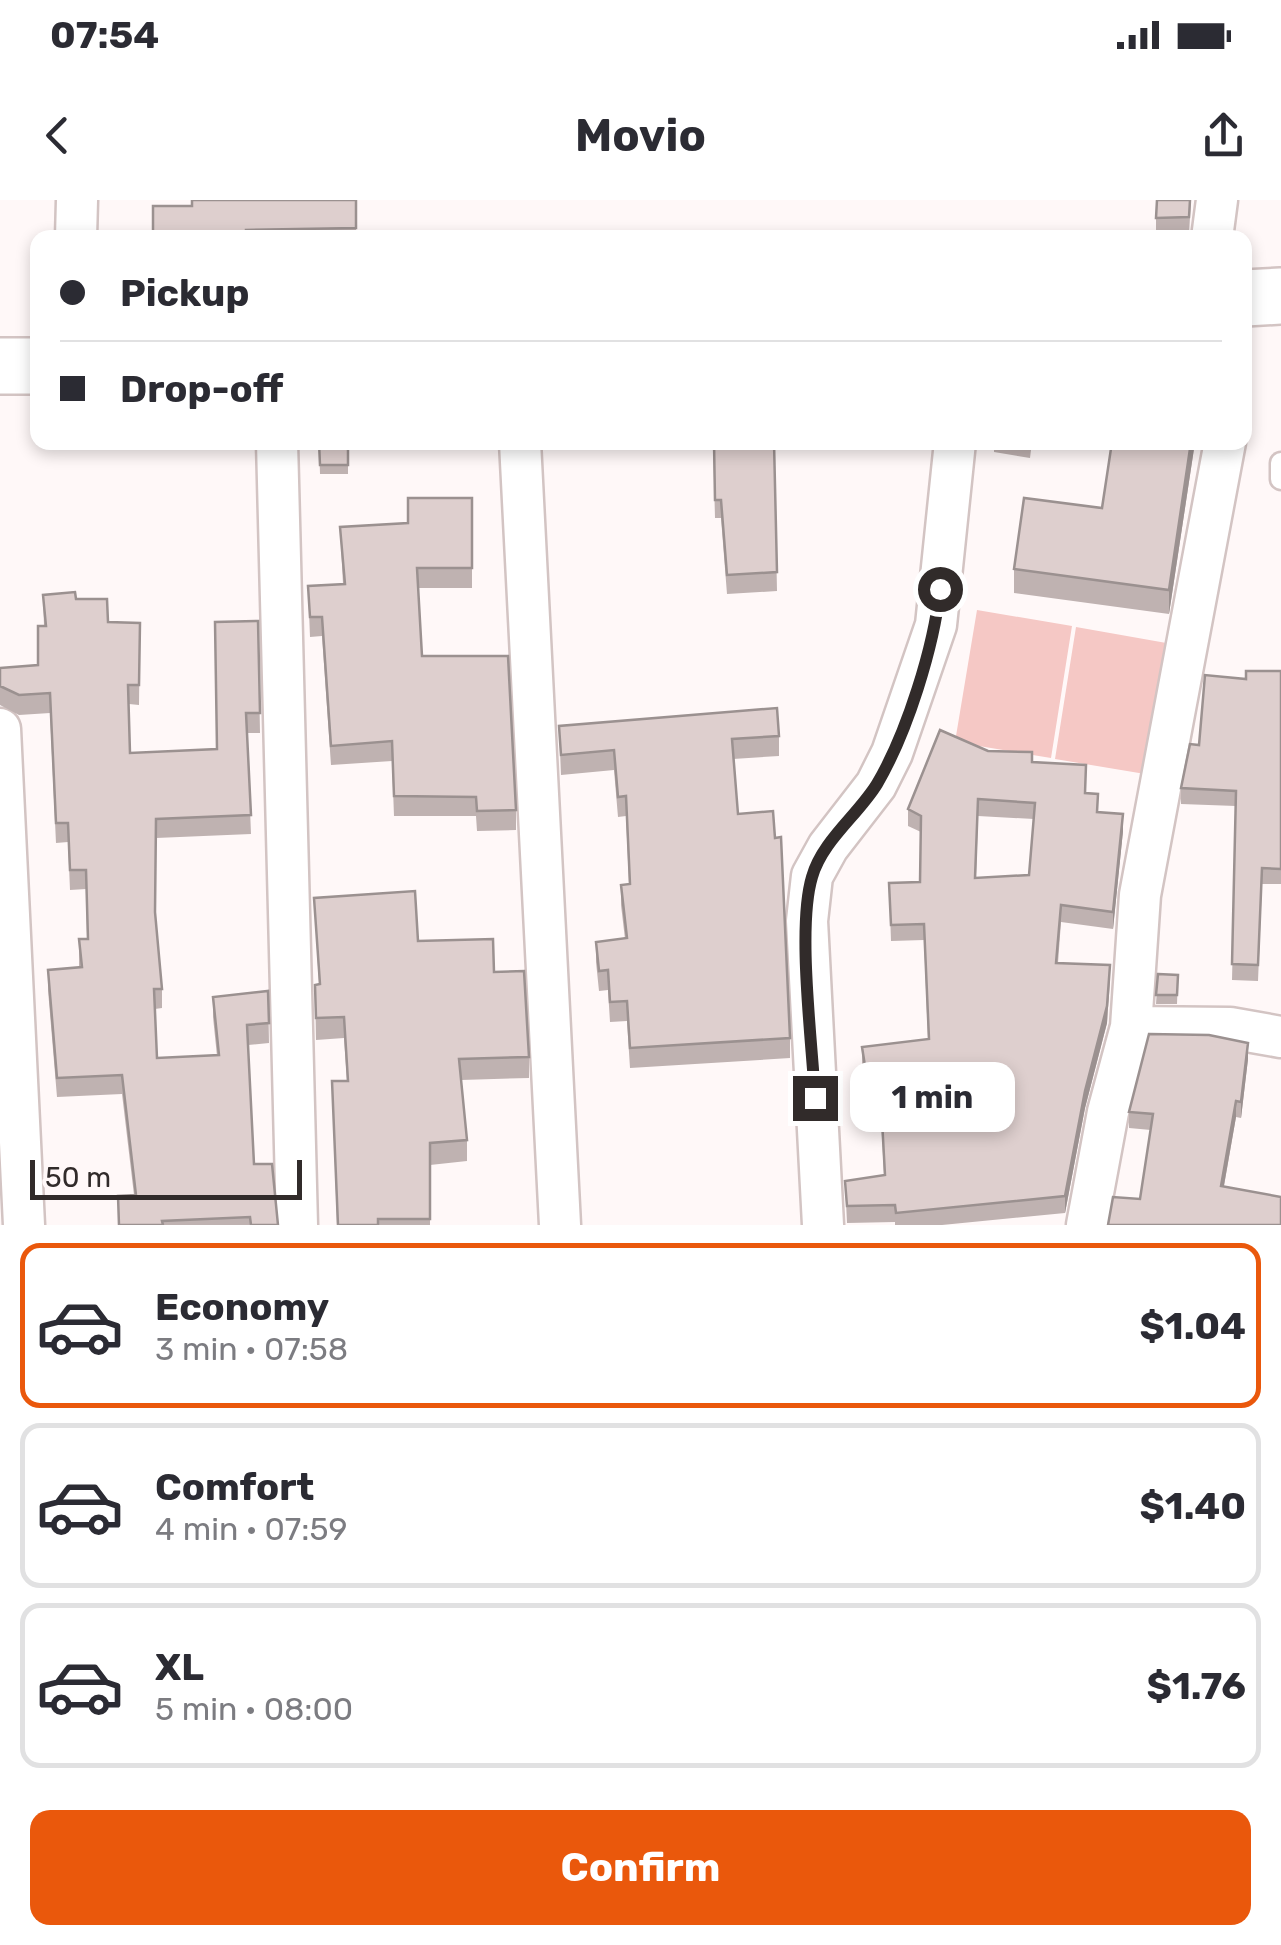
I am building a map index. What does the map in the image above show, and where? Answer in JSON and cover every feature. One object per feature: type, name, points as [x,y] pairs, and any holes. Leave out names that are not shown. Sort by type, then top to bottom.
[{"type":"main road","points":[[0,366],[30,366]]},
{"type":"street","points":[[76,230],[77,200]]},
{"type":"street","points":[[1213,230],[1218,200]]},
{"type":"street","points":[[277,450],[297,1225]]},
{"type":"street","points":[[520,450],[560,1225]]},
{"type":"street","points":[[823,1225],[807,921],[812,876],[828,847],[876,785],[892,752],[936,626],[954,450]]},
{"type":"street","points":[[1088,1225],[1108,1112],[1131,1027],[1140,895],[1223,450]]},
{"type":"street","points":[[0,729],[24,1225]]},
{"type":"street","points":[[1131,1027],[1230,1028],[1281,1037]]},
{"type":"lane","points":[[1281,462],[1281,479]]},
{"type":"shaded area","points":[[977,610],[1072,626],[1051,758],[955,742]]},
{"type":"shaded area","points":[[1076,627],[1172,644],[1151,775],[1055,759]]},
{"type":"building","points":[[192,200],[356,200],[356,228],[153,230],[153,206],[192,206]]},
{"type":"building","points":[[1157,200],[1190,200],[1189,217],[1156,218]]},
{"type":"building","points":[[319,450],[348,450],[348,465],[320,465]]},
{"type":"building","points":[[714,450],[774,450],[777,572],[727,575],[721,500],[715,500]]},
{"type":"building","points":[[1111,450],[1190,450],[1169,590],[1014,569],[1024,498],[1102,508]]},
{"type":"building","points":[[408,498],[472,498],[472,568],[417,568],[422,656],[508,656],[516,810],[477,811],[476,797],[394,796],[392,741],[331,746],[322,617],[310,617],[308,586],[345,584],[340,527],[408,523]]},
{"type":"building","points":[[75,592],[76,599],[107,599],[108,622],[140,623],[139,685],[128,685],[130,753],[217,749],[215,622],[258,621],[260,713],[246,713],[251,815],[156,819],[155,912],[162,989],[154,989],[157,1058],[219,1055],[213,997],[268,991],[269,1023],[247,1025],[254,1164],[272,1164],[278,1225],[251,1225],[250,1217],[119,1225],[118,1196],[136,1195],[122,1075],[57,1078],[48,970],[82,967],[79,939],[88,939],[86,870],[70,870],[68,823],[56,823],[50,693],[19,695],[0,686],[0,668],[38,665],[38,626],[46,626],[43,595]]},
{"type":"building","points":[[1246,671],[1281,671],[1281,869],[1262,868],[1258,965],[1232,964],[1236,791],[1181,788],[1190,744],[1199,745],[1205,675],[1246,679]]},
{"type":"building","points":[[777,708],[779,736],[732,739],[738,814],[773,811],[775,838],[781,837],[790,1038],[630,1048],[627,1001],[610,1002],[608,970],[599,971],[596,942],[627,938],[621,885],[630,884],[626,796],[618,797],[614,750],[561,755],[559,726]]},
{"type":"building","points":[[940,730],[988,751],[1032,752],[1032,762],[1086,765],[1085,793],[1098,794],[1097,812],[1123,814],[1113,912],[1061,905],[1056,963],[1110,965],[1107,1006],[1085,1091],[1065,1196],[896,1213],[895,1205],[847,1206],[845,1181],[885,1175],[880,1083],[868,1085],[862,1047],[929,1039],[924,924],[891,925],[889,883],[920,882],[921,816],[908,809]],"holes":[[[978,799],[1035,803],[1029,875],[975,878]]]},
{"type":"building","points":[[415,891],[418,941],[493,939],[494,972],[524,971],[529,1057],[459,1059],[467,1140],[430,1143],[430,1219],[378,1219],[378,1225],[338,1225],[332,1081],[348,1081],[344,1017],[316,1018],[315,985],[320,984],[314,898]]},
{"type":"building","points":[[1158,974],[1178,975],[1177,995],[1156,995]]},
{"type":"building","points":[[1149,1034],[1209,1035],[1248,1043],[1241,1102],[1236,1101],[1221,1186],[1281,1197],[1281,1225],[1108,1225],[1113,1197],[1140,1199],[1153,1114],[1129,1112]]},
{"type":"route","points":[[815,1098],[807,921],[812,876],[828,847],[876,785],[892,752],[936,626],[940,589]]}]
